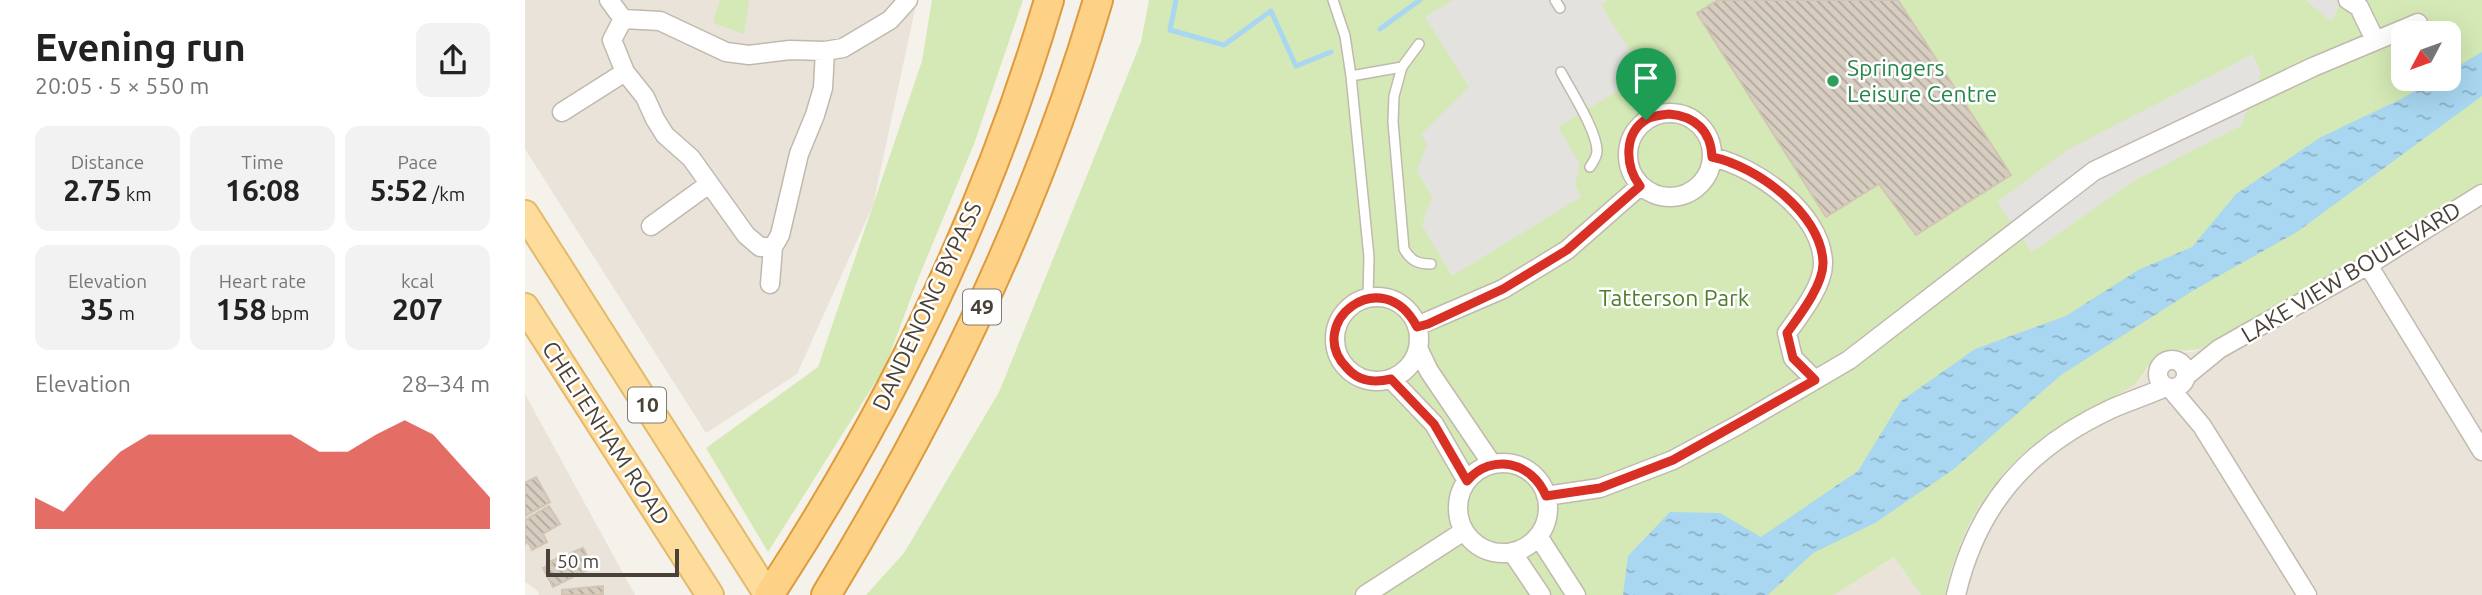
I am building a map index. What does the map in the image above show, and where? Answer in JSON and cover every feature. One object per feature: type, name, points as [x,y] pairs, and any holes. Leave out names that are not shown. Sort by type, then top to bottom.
[{"type":"highway","name":"DANDENONG BYPASS","points":[[769,595],[880,409],[941,284],[974,209],[1012,110],[1049,0]]},
{"type":"highway","name":"DANDENONG BYPASS","points":[[826,595],[919,434],[988,294],[1023,216],[1098,0]]},
{"type":"main road","name":"10","points":[[525,214],[769,595]]},
{"type":"main road","name":"CHELTENHAM ROAD","points":[[525,307],[710,595]]},
{"type":"street","points":[[609,0],[623,19]]},
{"type":"street","points":[[623,19],[660,21],[726,52],[748,55],[790,50],[825,51],[843,47],[890,20],[908,0]]},
{"type":"street","points":[[2348,0],[2359,7],[2375,40]]},
{"type":"street","points":[[623,19],[612,40],[625,72],[645,97],[665,135],[691,158],[746,234],[760,247],[773,247]]},
{"type":"street","points":[[1546,496],[1600,488],[1673,460],[1849,360],[2094,171],[2391,34]]},
{"type":"street","points":[[770,284],[773,247],[780,235],[799,155],[823,88],[825,51]]},
{"type":"street","points":[[562,112],[625,72]]},
{"type":"street","points":[[1669,114],[1682,115],[1695,121],[1706,132],[1712,147],[1712,157],[1707,176],[1701,185],[1677,197],[1652,194],[1640,186],[1628,161],[1633,137],[1646,120],[1669,114]]},
{"type":"street","points":[[1712,157],[1725,160],[1764,180],[1803,211],[1818,236],[1823,264],[1813,295],[1787,333],[1793,358],[1815,380]]},
{"type":"street","points":[[651,226],[709,184]]},
{"type":"street","points":[[1417,327],[1503,289],[1567,250],[1640,186]]},
{"type":"street","name":"LAKE VIEW BOULEVARD","points":[[1956,595],[1970,545],[1982,521],[2020,471],[2052,444],[2110,410],[2174,378],[2219,349],[2368,265],[2482,194]]},
{"type":"street","points":[[2368,265],[2482,451]]},
{"type":"street","points":[[1419,351],[1409,366],[1391,379],[1378,382],[1364,380],[1342,363],[1336,351],[1334,337],[1337,323],[1355,303],[1368,298],[1392,300],[1403,306],[1417,327],[1419,351],[1429,370],[1492,464]]},
{"type":"street","points":[[2174,378],[2307,595]]},
{"type":"street","points":[[1391,379],[1434,424],[1467,481]]},
{"type":"street","points":[[1503,463],[1525,469],[1542,485],[1546,496],[1548,510],[1538,536],[1527,546],[1512,552],[1499,553],[1473,542],[1459,519],[1458,506],[1467,481],[1473,473],[1492,464],[1503,463]]},
{"type":"street","points":[[1365,595],[1464,531]]},
{"type":"street","points":[[1538,536],[1576,595]]},
{"type":"street","points":[[1512,552],[1541,595]]},
{"type":"lane","points":[[1333,0],[1345,36],[1351,76],[1369,257],[1368,298]]},
{"type":"lane","points":[[1419,44],[1402,67],[1394,96],[1393,122],[1404,249],[1409,257],[1419,264],[1431,264]]},
{"type":"lane","points":[[1351,76],[1402,67]]},
{"type":"lane","points":[[1561,72],[1584,114],[1597,150],[1590,167]]},
{"type":"shaded area","points":[[525,0],[917,0],[873,205],[797,374],[706,433],[525,149]]},
{"type":"shaded area","points":[[1453,0],[1609,0],[1601,5],[1645,74],[1558,127],[1580,164],[1575,185],[1581,197],[1452,276],[1422,225],[1432,197],[1417,171],[1427,144],[1421,134],[1469,87],[1425,17]]},
{"type":"shaded area","points":[[2305,0],[2341,0],[2332,22]]},
{"type":"shaded area","points":[[2253,54],[2261,73],[2241,126],[2137,179],[2032,252],[1997,202],[2067,150]]},
{"type":"shaded area","points":[[2482,183],[2482,595],[1945,595],[1955,554],[1979,506],[1993,485],[2028,449],[2049,433],[2139,381],[2159,354],[2173,351],[2193,352],[2201,348],[2339,272]]},
{"type":"shaded area","points":[[525,394],[635,595],[539,595],[537,590],[525,582]]},
{"type":"shaded area","points":[[1894,557],[1921,595],[1834,595]]},
{"type":"green space","points":[[720,0],[749,0],[744,34],[713,23]]},
{"type":"green space","points":[[932,0],[1023,0],[974,144],[885,367],[768,552],[706,448],[818,367],[922,61]]},
{"type":"green space","name":"Tatterson Park","points":[[1149,0],[2482,0],[2482,183],[2339,272],[2201,348],[2160,354],[2132,386],[2069,420],[2029,448],[1995,484],[1969,525],[1959,547],[1945,595],[1921,595],[1894,557],[1834,595],[866,595],[904,553],[999,392],[1141,42]]},
{"type":"water","points":[[2482,52],[2482,96],[2297,232],[2194,290],[2061,375],[1954,469],[1875,523],[1813,553],[1768,595],[1623,595],[1628,556],[1670,512],[1720,513],[1761,537],[1858,471],[1901,401],[1975,349],[2066,316],[2138,270],[2192,247],[2236,194],[2321,137],[2415,91],[2461,91],[2461,64]]},
{"type":"building","points":[[1718,0],[1898,0],[2011,175],[1916,235],[1879,184],[1826,217],[1697,13]]},
{"type":"building","points":[[536,477],[550,502],[525,516],[525,483]]},
{"type":"building","points":[[549,506],[560,524],[543,534],[547,542],[532,550],[528,542],[525,544],[525,520]]},
{"type":"building","points":[[583,548],[593,567],[553,587],[543,568],[552,564],[551,561]]},
{"type":"building","points":[[603,586],[603,595],[562,595],[562,590]]},
{"type":"waterway","points":[[1176,0],[1170,30],[1224,45],[1271,11],[1296,66],[1331,52]]},
{"type":"waterway","points":[[1380,29],[1420,0]]},
{"type":"place","name":"Springers Leisure Centre","points":[[1833,81]]},
{"type":"route","points":[[1669,114],[1682,115],[1695,121],[1706,132],[1712,147],[1712,157],[1725,160],[1764,180],[1803,211],[1818,236],[1823,264],[1813,295],[1787,333],[1793,358],[1815,380],[1673,460],[1600,488],[1546,496],[1535,476],[1515,464],[1503,463],[1482,468],[1473,473],[1467,481],[1434,424],[1391,379],[1378,382],[1364,380],[1342,363],[1336,351],[1334,337],[1337,323],[1355,303],[1380,297],[1403,306],[1417,327],[1428,324],[1503,289],[1567,250],[1640,186],[1628,161],[1629,145],[1638,127],[1646,120],[1669,114]]}]
